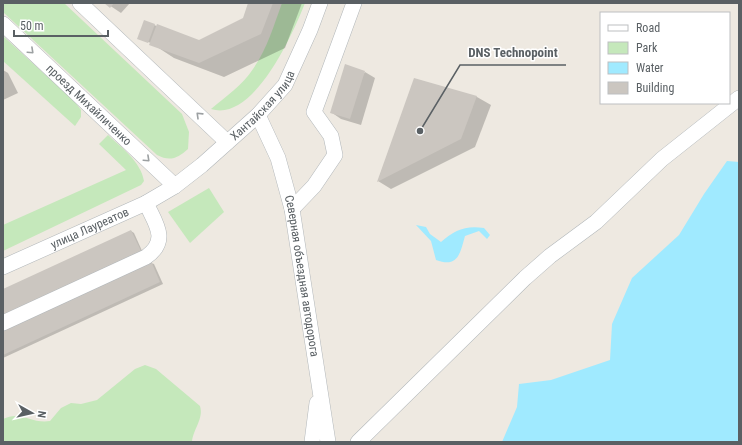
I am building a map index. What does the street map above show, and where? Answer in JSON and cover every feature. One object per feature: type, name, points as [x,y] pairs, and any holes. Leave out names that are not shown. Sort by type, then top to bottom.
[{"type":"street","points":[[80,3],[227,142]]},
{"type":"street","name":"Хантайская улица","points":[[175,186],[258,115],[285,85],[310,30],[320,3]]},
{"type":"street","points":[[292,209],[314,186],[335,155],[331,136],[314,112],[354,3]]},
{"type":"street","name":"проезд Михайличенко","points":[[3,24],[175,186]]},
{"type":"street","points":[[358,442],[525,278],[550,256],[596,222],[662,159],[739,98]]},
{"type":"street","name":"Северная объездная автодорога","points":[[258,115],[278,158],[292,209],[328,442]]},
{"type":"street","name":"улица Лауреатов","points":[[3,267],[146,202],[175,186]]},
{"type":"street","points":[[3,323],[146,257],[155,251],[160,242],[159,233],[146,202]]},
{"type":"street","points":[[312,442],[320,386]]},
{"type":"green space","points":[[3,3],[64,3],[182,114],[189,132],[188,149],[181,155],[170,159],[157,155],[3,12]]},
{"type":"green space","points":[[282,3],[305,3],[291,35],[269,73],[256,90],[242,103],[227,110],[211,109],[239,86],[249,75],[266,45]]},
{"type":"green space","points":[[3,36],[75,102],[81,110],[81,117],[75,126],[3,61]]},
{"type":"green space","points":[[108,135],[125,150],[139,168],[144,181],[141,185],[3,251],[3,225],[126,170],[99,144]]},
{"type":"green space","points":[[209,188],[224,212],[190,243],[168,212]]},
{"type":"green space","points":[[145,365],[156,369],[200,406],[201,415],[192,442],[3,442],[3,419],[21,416],[37,421],[50,421],[61,408],[71,403],[81,404],[97,400],[135,369]]},
{"type":"water","points":[[727,161],[739,162],[739,442],[502,442],[517,407],[519,384],[551,380],[610,360],[612,324],[632,278],[679,235],[704,194]]},
{"type":"water","points":[[416,225],[426,227],[430,234],[441,242],[451,234],[461,229],[472,227],[484,228],[490,235],[487,239],[479,231],[465,236],[457,258],[454,261],[443,262],[436,260],[431,241]]},
{"type":"building","points":[[104,3],[114,3],[110,8]]},
{"type":"building","points":[[248,3],[273,3],[261,34],[199,63],[149,45],[157,24],[199,40],[243,18]]},
{"type":"building","points":[[144,20],[155,24],[148,43],[137,39]]},
{"type":"building","points":[[345,64],[365,71],[350,119],[330,113]]},
{"type":"building","points":[[414,78],[477,96],[461,139],[377,182]]},
{"type":"building","points":[[131,230],[141,251],[3,315],[3,289]]},
{"type":"building","points":[[151,261],[160,282],[3,355],[3,330]]},
{"type":"place","name":"DNS Technopoint","points":[[420,131]]}]
